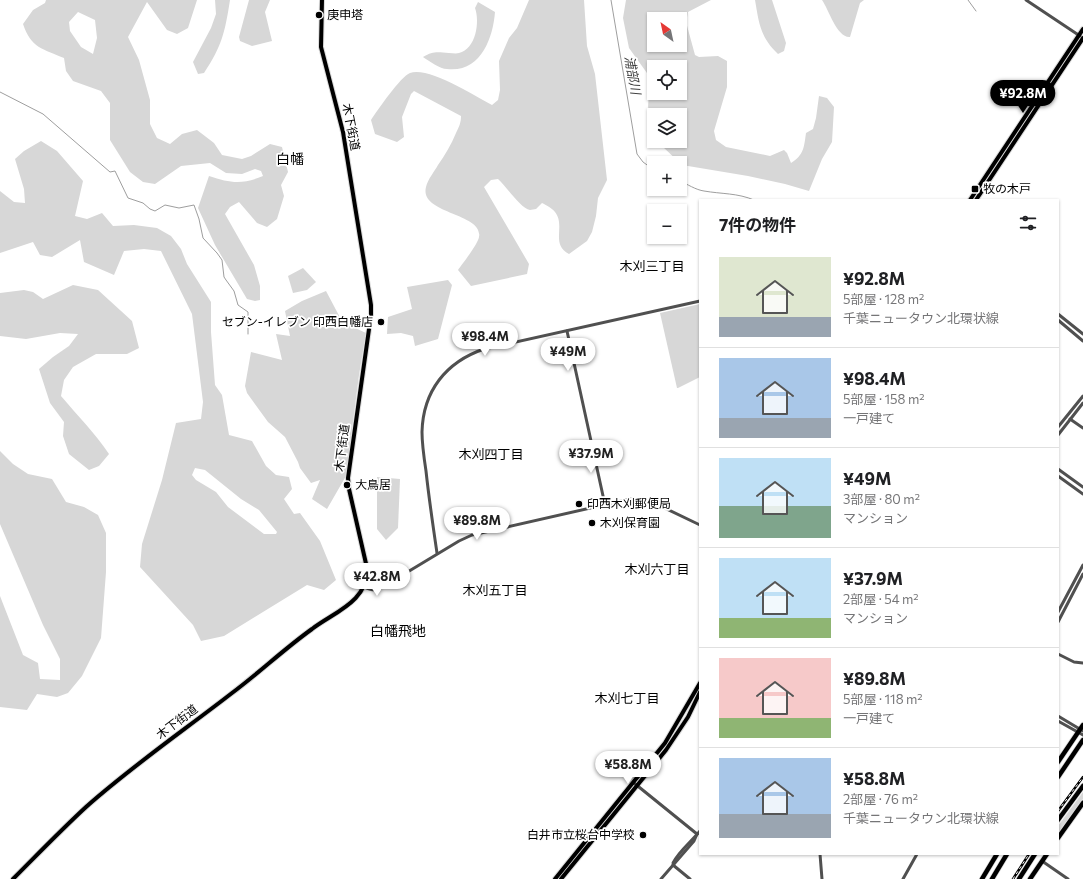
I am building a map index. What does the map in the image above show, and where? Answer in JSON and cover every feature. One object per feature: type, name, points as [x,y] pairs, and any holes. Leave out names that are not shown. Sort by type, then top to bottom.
[{"type":"highway","points":[[1059,761],[1081,731]]},
{"type":"highway","points":[[1059,776],[1083,740]]},
{"type":"highway","points":[[1059,819],[1083,786]]},
{"type":"highway","points":[[1059,837],[1083,803]]},
{"type":"highway","points":[[982,879],[996,855]]},
{"type":"highway","points":[[992,879],[1006,855]]},
{"type":"highway","points":[[1019,879],[1034,855]]},
{"type":"highway","points":[[1030,879],[1046,855]]},
{"type":"main road","name":"木下街道","points":[[13,879],[72,820],[127,773],[251,678],[313,628],[354,601],[364,587],[367,568],[349,489],[348,478],[371,315],[371,305],[343,132],[321,47],[322,0]]},
{"type":"main road","points":[[977,199],[1082,37],[1083,29]]},
{"type":"main road","points":[[971,199],[1082,37]]},
{"type":"main road","points":[[561,879],[636,784],[671,735],[699,685]]},
{"type":"main road","points":[[555,879],[674,739],[688,717],[699,694]]},
{"type":"street","points":[[1026,0],[1082,37]]},
{"type":"street","points":[[437,554],[428,495],[422,436],[424,411],[436,384],[458,362],[480,351],[699,301]]},
{"type":"street","points":[[1059,315],[1083,334]]},
{"type":"street","points":[[1059,321],[1083,341]]},
{"type":"street","points":[[567,331],[605,505]]},
{"type":"street","points":[[1059,427],[1083,396]]},
{"type":"street","points":[[1059,434],[1083,403]]},
{"type":"street","points":[[1070,419],[1083,428]]},
{"type":"street","points":[[1059,470],[1083,487]]},
{"type":"street","points":[[1059,477],[1083,494]]},
{"type":"street","points":[[364,587],[370,590],[381,588],[459,540],[478,533],[634,499],[646,500],[659,504],[699,524]]},
{"type":"street","points":[[1059,610],[1083,565]]},
{"type":"street","points":[[1059,620],[1083,574]]},
{"type":"street","points":[[1059,654],[1074,662],[1083,663]]},
{"type":"street","points":[[1059,717],[1081,731]]},
{"type":"street","points":[[1059,721],[1081,731]]},
{"type":"street","points":[[636,784],[697,834],[661,879]]},
{"type":"street","points":[[820,855],[822,879]]},
{"type":"street","points":[[903,879],[916,855]]},
{"type":"street","points":[[1042,861],[1068,879]]},
{"type":"street","points":[[673,865],[690,879]]},
{"type":"shaded area","points":[[46,0],[197,0],[188,28],[177,34],[167,30],[147,2],[128,37],[139,60],[150,100],[150,124],[157,138],[170,144],[182,134],[197,130],[214,143],[222,155],[242,159],[251,156],[270,144],[282,147],[288,172],[281,185],[284,196],[277,219],[267,227],[257,223],[239,202],[230,207],[225,214],[254,265],[260,286],[260,300],[255,301],[247,299],[215,245],[198,208],[209,176],[223,180],[242,182],[263,176],[261,171],[255,169],[242,174],[226,173],[210,163],[181,166],[155,184],[143,182],[130,172],[110,140],[110,103],[101,91],[73,81],[66,71],[64,58],[39,47],[26,32],[23,24],[33,10],[45,3]],"holes":[[[78,12],[95,20],[97,38],[93,54],[81,47],[70,31],[69,22]]]},
{"type":"shaded area","points":[[215,0],[230,0],[224,30],[215,55],[204,73],[198,74],[193,62],[211,28],[216,14]]},
{"type":"shaded area","points":[[249,0],[270,0],[265,12],[272,41],[252,46],[240,41],[239,37]]},
{"type":"shaded area","points":[[529,0],[584,0],[587,46],[595,74],[607,180],[598,198],[592,232],[587,241],[569,254],[563,250],[560,245],[558,217],[554,211],[542,203],[536,209],[526,209],[498,179],[491,180],[484,187],[529,264],[527,274],[471,286],[458,270],[478,240],[478,229],[472,223],[432,203],[426,196],[428,181],[452,142],[460,125],[461,116],[414,91],[411,94],[402,117],[404,137],[397,142],[375,134],[371,120],[401,80],[410,73],[418,72],[428,74],[451,83],[492,105],[498,100],[500,90],[499,61],[509,38],[517,28]]},
{"type":"shaded area","points":[[626,0],[711,0],[688,12],[687,17],[687,12],[647,12],[647,52],[687,52],[687,26],[695,55],[699,57],[718,56],[727,61],[727,87],[714,131],[716,140],[726,147],[770,156],[784,150],[787,153],[791,163],[801,154],[804,147],[806,133],[813,129],[819,96],[827,98],[834,107],[832,142],[822,159],[809,191],[748,176],[687,166],[687,156],[672,156],[664,148],[687,148],[687,108],[648,108],[648,105],[649,100],[687,100],[687,60],[647,60],[647,73],[629,48],[623,18]]},
{"type":"shaded area","points":[[755,0],[772,0],[786,43],[784,51],[778,54],[767,42],[761,29]]},
{"type":"shaded area","points":[[822,0],[864,0],[860,3],[850,37],[845,36],[837,28]]},
{"type":"shaded area","points":[[478,2],[495,12],[494,22],[488,43],[476,60],[468,66],[458,69],[444,69],[423,57],[435,52],[458,53],[465,50],[469,46],[473,41],[477,27],[475,8]]},
{"type":"shaded area","points":[[41,141],[57,151],[83,181],[75,216],[87,219],[102,213],[113,226],[134,225],[157,228],[171,236],[181,249],[187,264],[211,302],[211,332],[215,385],[222,395],[229,435],[252,441],[266,466],[276,475],[289,477],[292,489],[284,499],[294,514],[300,513],[320,541],[336,580],[324,590],[307,585],[224,636],[201,641],[193,625],[140,567],[142,544],[162,480],[176,423],[201,419],[203,402],[192,314],[161,251],[144,249],[124,251],[114,275],[84,262],[80,240],[52,257],[40,255],[33,242],[0,253],[0,191],[14,202],[25,203],[24,189],[15,159],[24,151]],"holes":[[[195,468],[205,470],[241,499],[259,510],[277,532],[276,534],[264,534],[228,507],[216,492],[196,480],[192,475]]]},
{"type":"shaded area","points":[[303,268],[316,282],[307,290],[293,293],[288,276]]},
{"type":"shaded area","points":[[448,280],[452,285],[438,339],[415,346],[413,336],[401,333],[387,334],[388,317],[412,309],[407,287]]},
{"type":"shaded area","points":[[73,285],[98,290],[132,321],[139,348],[127,354],[96,354],[73,367],[64,380],[61,396],[92,431],[109,454],[99,466],[89,470],[69,454],[63,436],[64,422],[50,403],[39,369],[69,346],[78,334],[60,333],[26,339],[0,336],[0,293],[24,290],[33,292],[43,299]]},
{"type":"shaded area","points":[[326,291],[344,325],[366,333],[346,476],[327,509],[312,499],[320,480],[311,483],[300,468],[285,437],[268,422],[247,393],[245,386],[251,352],[282,360],[276,334],[290,336],[285,311],[302,301]]},
{"type":"shaded area","points":[[699,304],[699,378],[678,388],[677,388],[660,313]]},
{"type":"shaded area","points":[[0,451],[13,464],[28,474],[52,479],[66,502],[84,507],[98,515],[106,533],[106,572],[101,638],[82,676],[68,693],[57,697],[37,694],[27,710],[0,707],[0,596],[23,655],[38,663],[40,679],[60,680],[60,659],[43,625],[0,524]]},
{"type":"shaded area","points":[[377,477],[400,479],[398,528],[386,540],[377,529]]},
{"type":"shaded area","points":[[1083,792],[1083,799],[1059,832],[1059,825]]},
{"type":"waterway","name":"浦部川","points":[[611,0],[637,154],[647,165]]},
{"type":"waterway","points":[[968,0],[976,11]]},
{"type":"waterway","points":[[0,92],[43,114],[110,172],[115,171],[128,198],[143,203],[155,211],[165,205],[179,208],[194,205],[203,238],[222,260],[224,277],[234,291],[238,305],[248,312],[248,334]]},
{"type":"waterway","name":"浦部川","points":[[687,184],[701,190],[736,195],[751,199]]},
{"type":"railway","points":[[1059,810],[1083,777]]},
{"type":"railway","points":[[1013,879],[1028,855]]},
{"type":"place","name":"庚申塔","points":[[319,15]]},
{"type":"place","name":"牧の木戸","points":[[975,189]]},
{"type":"place","name":"セブン-イレブン 印西白幡店","points":[[381,322]]},
{"type":"place","name":"大鳥居","points":[[347,485]]},
{"type":"place","name":"印西木刈郵便局","points":[[579,504]]},
{"type":"place","name":"木刈保育園","points":[[592,523]]},
{"type":"place","name":"白井市立桜台中学校","points":[[643,835]]},
{"type":"district","name":"白幡","points":[[290,159]]},
{"type":"district","name":"木刈三丁目","points":[[652,266]]},
{"type":"district","name":"木刈四丁目","points":[[491,454]]},
{"type":"district","name":"木刈六丁目","points":[[657,569]]},
{"type":"district","name":"木刈五丁目","points":[[495,590]]},
{"type":"district","name":"白幡飛地","points":[[398,631]]},
{"type":"district","name":"木刈七丁目","points":[[627,698]]}]
